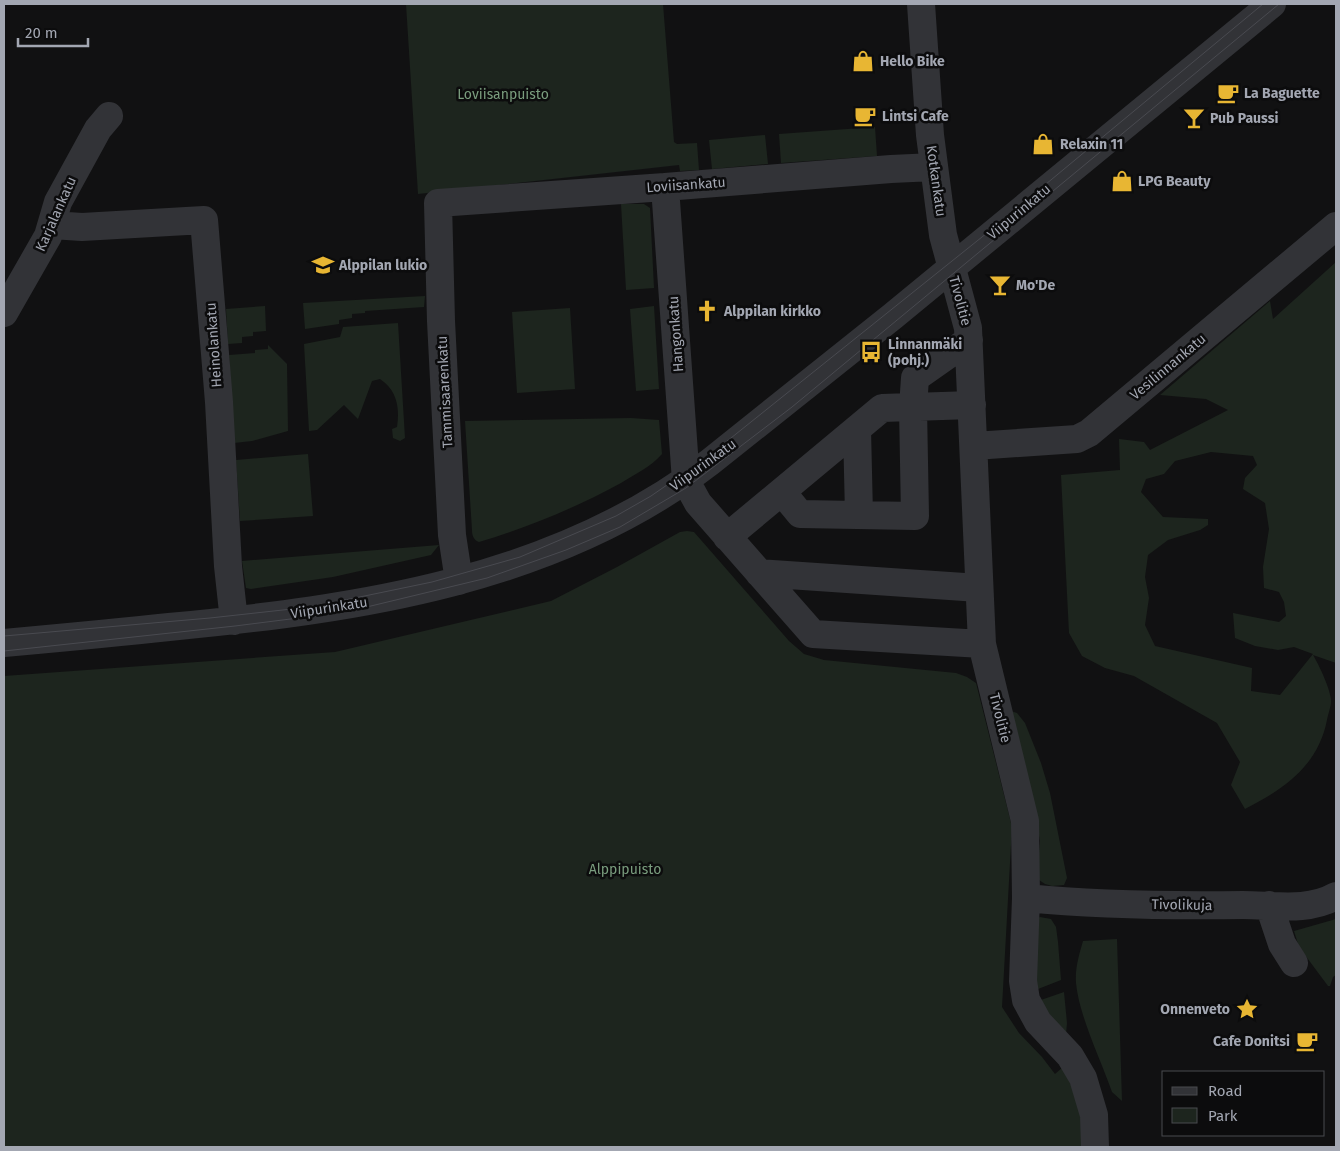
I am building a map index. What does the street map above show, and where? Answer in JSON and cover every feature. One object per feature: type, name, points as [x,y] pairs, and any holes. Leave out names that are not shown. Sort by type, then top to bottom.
[{"type":"street","name":"Kotkankatu","points":[[921,4],[930,135],[943,235],[951,268]]},
{"type":"street","name":"Viipurinkatu","points":[[4,643],[234,621],[344,607],[459,581],[521,562],[692,492],[951,268],[1272,4]]},
{"type":"street","name":"Karjalankatu","points":[[4,313],[48,236],[58,202],[98,129],[110,116]]},
{"type":"street","name":"Loviisankatu","points":[[438,203],[934,167]]},
{"type":"street","name":"Hangonkatu","points":[[665,187],[692,492]]},
{"type":"street","name":"Tammisaarenkatu","points":[[438,203],[443,483],[459,581]]},
{"type":"street","name":"Heinolankatu","points":[[52,225],[82,227],[204,220],[228,566],[234,621]]},
{"type":"street","name":"Vesilinnankatu","points":[[974,446],[1077,438],[1089,433],[1336,226]]},
{"type":"street","name":"Tivolitie","points":[[951,268],[961,298],[969,340],[982,644],[1025,821],[1026,898],[1023,981],[1026,1000],[1038,1022],[1070,1056],[1083,1078],[1094,1115],[1095,1147]]},
{"type":"street","points":[[782,492],[800,514],[914,516],[915,378],[969,340]]},
{"type":"street","points":[[728,537],[882,408],[972,405]]},
{"type":"street","points":[[857,429],[859,515]]},
{"type":"street","points":[[692,492],[728,537],[813,634],[982,644]]},
{"type":"street","points":[[759,573],[979,588]]},
{"type":"street","name":"Tivolikuja","points":[[1026,898],[1072,902],[1298,907],[1336,896]]},
{"type":"street","points":[[1269,905],[1282,944],[1294,963]]},
{"type":"green space","name":"Loviisanpuisto","points":[[406,4],[663,4],[674,142],[677,144],[697,143],[699,170],[680,171],[679,165],[418,194]]},
{"type":"green space","points":[[875,127],[877,156],[781,163],[779,134]]},
{"type":"green space","points":[[765,135],[768,164],[712,169],[709,140]]},
{"type":"green space","points":[[621,204],[644,204],[650,208],[654,288],[626,290]]},
{"type":"green space","points":[[1336,262],[1336,663],[1313,655],[1327,684],[1331,706],[1322,736],[1316,750],[1307,763],[1286,784],[1245,809],[1231,785],[1240,762],[1217,723],[1134,676],[1105,668],[1082,656],[1069,633],[1061,475],[1120,470],[1119,439],[1144,442],[1150,450],[1228,410],[1206,399],[1160,395],[1270,301],[1273,319]],"holes":[[[1211,452],[1253,456],[1257,465],[1245,478],[1243,489],[1265,503],[1269,529],[1263,567],[1264,588],[1279,592],[1284,602],[1286,616],[1279,622],[1233,613],[1235,638],[1255,646],[1278,650],[1294,647],[1313,654],[1280,695],[1251,691],[1252,668],[1155,646],[1145,625],[1149,598],[1145,577],[1148,555],[1168,540],[1200,530],[1208,525],[1208,519],[1163,517],[1141,492],[1146,479],[1164,474],[1175,461]]]},
{"type":"green space","points":[[425,296],[424,307],[365,311],[365,313],[352,314],[352,318],[339,320],[339,324],[305,329],[303,303]]},
{"type":"green space","points":[[265,306],[266,331],[253,332],[253,336],[242,337],[242,343],[228,344],[226,309]]},
{"type":"green space","points":[[654,306],[659,389],[636,391],[630,309]]},
{"type":"green space","points":[[570,308],[575,389],[517,393],[512,312]]},
{"type":"green space","points":[[398,323],[405,438],[400,441],[393,438],[392,429],[397,427],[398,413],[396,400],[390,388],[380,379],[372,381],[358,419],[344,405],[317,430],[309,431],[304,344],[340,337],[343,327]]},
{"type":"green space","points":[[268,345],[287,364],[288,431],[252,441],[234,443],[229,355],[255,353],[255,350],[268,349]]},
{"type":"green space","points":[[631,418],[659,420],[662,454],[653,463],[621,483],[551,516],[479,542],[475,539],[472,532],[465,421]]},
{"type":"green space","points":[[308,454],[313,516],[240,521],[236,460]]},
{"type":"green space","name":"Alppipuisto","points":[[680,532],[694,532],[789,641],[804,654],[824,660],[956,673],[976,683],[1012,827],[1002,1007],[1019,1033],[1055,1074],[1063,1067],[1079,1103],[1084,1147],[4,1147],[4,676],[335,652],[551,601]]},
{"type":"green space","points":[[439,545],[431,555],[333,577],[251,589],[246,588],[242,561]]},
{"type":"green space","points":[[1011,711],[1017,713],[1025,723],[1041,763],[1050,793],[1067,878],[1064,885],[1052,886],[1045,884],[1039,880],[1037,874],[1040,841],[1033,802]]},
{"type":"green space","points":[[1040,917],[1051,919],[1056,927],[1061,980],[1033,991],[1036,919]]},
{"type":"green space","points":[[1336,919],[1336,975],[1333,977],[1330,986],[1328,986],[1299,947],[1294,931]]},
{"type":"green space","points":[[1117,939],[1122,1101],[1112,1092],[1081,1009],[1076,983],[1077,967],[1083,941]]},
{"type":"green space","points":[[1064,992],[1067,1023],[1066,1034],[1038,1001]]},
{"type":"tram line","points":[[4,636],[210,618],[301,608],[350,599],[432,582],[520,557],[616,516],[651,496],[706,458],[987,233],[1263,4]]},
{"type":"tram line","points":[[4,651],[346,612],[487,578],[566,550],[620,527],[686,488],[792,407],[1279,4]]},
{"type":"place","name":"Hello Bike","points":[[863,61]]},
{"type":"place","name":"La Baguette","points":[[1228,93]]},
{"type":"place","name":"Lintsi Cafe","points":[[865,116]]},
{"type":"place","name":"Pub Paussi","points":[[1194,118]]},
{"type":"place","name":"Relaxin 11","points":[[1043,144]]},
{"type":"place","name":"LPG Beauty","points":[[1122,181]]},
{"type":"place","name":"Alppilan lukio","points":[[323,265]]},
{"type":"place","name":"Mo'De","points":[[1000,285]]},
{"type":"place","name":"Alppilan kirkko","points":[[707,311]]},
{"type":"place","name":"Linnanmäki (pohj.)","points":[[871,352]]},
{"type":"place","name":"Onnenveto","points":[[1247,1009]]},
{"type":"place","name":"Cafe Donitsi","points":[[1307,1041]]}]
